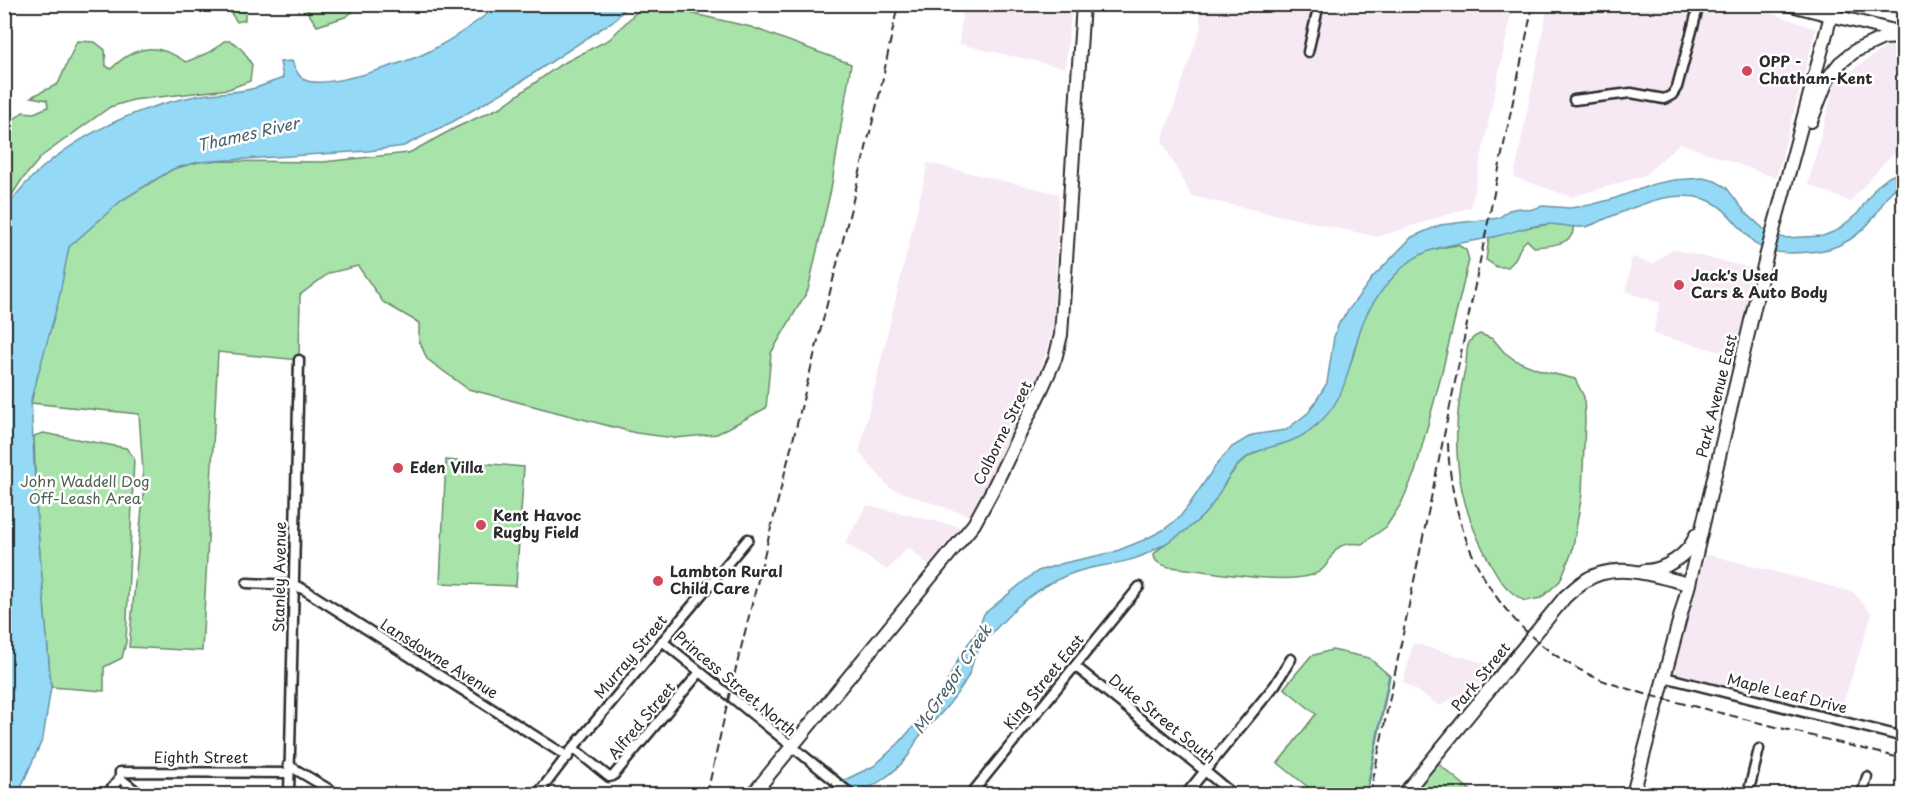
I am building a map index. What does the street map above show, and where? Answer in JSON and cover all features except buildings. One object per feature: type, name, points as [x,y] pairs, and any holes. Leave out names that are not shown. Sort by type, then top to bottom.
[{"type":"street","name":"Colborne Street","points":[[753,795],[974,524],[1055,359],[1061,335],[1083,4]]},
{"type":"street","points":[[1308,52],[1319,4]]},
{"type":"street","points":[[1574,100],[1625,93],[1636,93],[1660,99],[1672,95],[1677,87],[1699,4]]},
{"type":"street","points":[[1787,4],[1833,11],[1904,35]]},
{"type":"street","name":"Park Avenue East","points":[[1633,795],[1689,584],[1705,508],[1766,257],[1833,11]]},
{"type":"street","points":[[1788,181],[1828,78],[1840,63],[1855,51],[1883,38],[1904,35]]},
{"type":"street","name":"Stanley Avenue","points":[[289,795],[299,360]]},
{"type":"street","points":[[1634,571],[1651,571],[1681,555],[1694,541],[1705,508]]},
{"type":"street","name":"Murray Street","points":[[538,795],[573,748],[748,539]]},
{"type":"street","points":[[1634,571],[1689,584]]},
{"type":"street","name":"Park Street","points":[[1404,795],[1565,597],[1583,582],[1602,574],[1634,571]]},
{"type":"street","points":[[247,583],[294,585]]},
{"type":"street","name":"Lansdowne Avenue","points":[[294,585],[568,757]]},
{"type":"street","name":"King Street East","points":[[971,795],[1139,587]]},
{"type":"street","name":"Princess Street North","points":[[662,641],[851,795]]},
{"type":"street","points":[[1186,795],[1275,685],[1291,659]]},
{"type":"street","name":"Duke Street South","points":[[1075,666],[1233,795]]},
{"type":"street","name":"Alfred Street","points":[[573,748],[609,777],[614,776],[700,672]]},
{"type":"street","name":"Maple Leaf Drive","points":[[1664,677],[1904,737]]},
{"type":"street","points":[[1748,795],[1759,749]]},
{"type":"street","points":[[288,769],[324,786],[337,795]]},
{"type":"street","name":"Eighth Street","points":[[120,778],[120,772],[137,771],[288,769]]},
{"type":"street","points":[[1862,795],[1868,777]]},
{"type":"street","points":[[106,795],[120,778],[140,795]]},
{"type":"street","points":[[317,795],[324,786]]},
{"type":"shaded area","points":[[963,5],[1072,5],[1065,68],[959,44]]},
{"type":"shaded area","points":[[1198,5],[1513,5],[1471,207],[1378,237],[1191,196],[1162,141],[1201,27]]},
{"type":"shaded area","points":[[1548,5],[1748,5],[1816,29],[1776,178],[1680,143],[1644,176],[1571,197],[1514,177]]},
{"type":"shaded area","points":[[1853,5],[1903,5],[1903,17]]},
{"type":"shaded area","points":[[1890,44],[1903,47],[1903,149],[1889,157],[1850,202],[1808,184],[1835,82]]},
{"type":"shaded area","points":[[928,163],[1059,194],[1053,331],[1027,410],[972,517],[890,488],[859,453]]},
{"type":"shaded area","points":[[1672,249],[1759,270],[1737,356],[1653,334],[1660,303],[1626,292],[1632,257],[1653,264]]},
{"type":"shaded area","points":[[867,505],[960,527],[929,566],[908,547],[887,570],[845,543]]},
{"type":"shaded area","points":[[1706,554],[1853,592],[1872,614],[1841,710],[1673,674]]},
{"type":"shaded area","points":[[1413,643],[1498,667],[1478,697],[1466,690],[1440,706],[1403,682]]},
{"type":"green space","points":[[214,5],[238,5],[245,12],[245,20],[237,22],[228,9]]},
{"type":"green space","points":[[303,5],[363,5],[345,17],[317,26]]},
{"type":"green space","points":[[643,5],[669,5],[694,14],[751,27],[851,64],[831,189],[808,290],[771,353],[766,408],[717,434],[675,438],[636,433],[468,389],[427,359],[419,340],[419,323],[383,302],[358,266],[329,273],[300,295],[299,360],[218,352],[202,651],[129,647],[144,486],[139,414],[31,403],[69,246],[122,200],[173,169],[202,161],[323,162],[409,153],[501,107],[560,65],[610,39]]},
{"type":"green space","points":[[77,41],[95,42],[105,50],[106,66],[111,69],[138,51],[157,49],[186,62],[212,51],[224,41],[230,41],[244,52],[252,65],[250,81],[229,89],[133,100],[110,107],[42,156],[21,181],[5,206],[6,126],[23,112],[34,113],[48,107],[47,100],[31,97],[58,84]]},
{"type":"green space","points":[[1551,224],[1573,226],[1573,232],[1566,241],[1553,245],[1534,247],[1527,240],[1508,267],[1497,267],[1486,260],[1489,238],[1518,229]]},
{"type":"green space","points":[[1458,245],[1466,250],[1469,260],[1440,380],[1415,472],[1401,504],[1386,527],[1362,544],[1342,546],[1336,550],[1320,571],[1298,578],[1242,576],[1169,567],[1157,561],[1154,554],[1207,510],[1240,463],[1266,448],[1303,435],[1321,421],[1350,364],[1365,316],[1398,271],[1423,253]]},
{"type":"green space","points":[[1480,334],[1493,339],[1504,352],[1515,360],[1542,371],[1575,379],[1584,397],[1582,494],[1572,552],[1560,581],[1541,598],[1525,601],[1512,593],[1502,582],[1476,534],[1462,488],[1458,465],[1457,418],[1468,344]]},
{"type":"green space","name":"John Waddell Dog Off-Leash Area","points":[[43,433],[126,448],[134,458],[126,642],[122,658],[104,667],[104,691],[51,687],[36,506],[34,436]]},
{"type":"green space","name":"Kent Havoc Rugby Field","points":[[446,460],[524,467],[516,586],[440,583]]},
{"type":"green space","points":[[1332,650],[1369,658],[1390,676],[1367,794],[1302,794],[1308,787],[1278,763],[1316,714],[1284,688],[1311,656]]},
{"type":"green space","points":[[1435,761],[1475,794],[1408,794]]},
{"type":"water","name":"Thames River","points":[[499,4],[628,5],[616,19],[519,83],[454,121],[404,146],[368,151],[198,162],[173,169],[122,200],[69,247],[58,303],[31,399],[36,506],[51,687],[43,738],[18,794],[5,794],[6,208],[42,168],[64,151],[113,123],[139,112],[191,97],[262,86],[283,77],[280,62],[292,61],[300,77],[315,82],[348,78],[386,68],[439,46],[474,24]]},
{"type":"water","name":"McGregor Creek","points":[[1903,171],[1903,184],[1890,193],[1865,228],[1844,243],[1819,251],[1787,253],[1770,251],[1750,239],[1721,207],[1705,199],[1680,196],[1645,203],[1584,227],[1549,224],[1536,226],[1441,247],[1418,256],[1390,281],[1368,311],[1339,397],[1322,420],[1297,438],[1247,457],[1232,472],[1214,502],[1201,518],[1166,543],[1133,559],[1076,572],[1035,593],[1017,607],[984,642],[975,655],[969,675],[957,694],[918,738],[909,754],[897,768],[874,785],[858,792],[842,795],[815,794],[874,766],[898,744],[938,699],[962,652],[977,632],[984,614],[1028,578],[1038,571],[1064,563],[1114,552],[1163,530],[1179,518],[1216,465],[1232,447],[1252,435],[1286,430],[1309,412],[1327,383],[1334,337],[1339,323],[1372,278],[1412,237],[1440,225],[1499,218],[1509,210],[1519,208],[1529,210],[1543,206],[1570,208],[1590,205],[1654,184],[1703,178],[1726,187],[1745,212],[1767,232],[1784,238],[1823,236],[1838,230],[1858,213],[1876,187],[1889,177]]},
{"type":"waterway","points":[[1366,794],[1389,676]]},
{"type":"railway","points":[[707,794],[730,692],[880,92],[898,4]]},
{"type":"railway","points":[[1370,794],[1533,4]]},
{"type":"railway","points":[[1448,443],[1451,480],[1458,515],[1485,579],[1505,608],[1528,633],[1556,656],[1595,677],[1645,694],[1904,759]]},
{"type":"place","name":"OPP - Chatham-Kent","points":[[1747,71]]},
{"type":"place","name":"Jack's Used Cars & Auto Body","points":[[1679,285]]},
{"type":"place","name":"Eden Villa","points":[[398,468]]},
{"type":"place","name":"Kent Havoc Rugby Field","points":[[481,525]]},
{"type":"place","name":"Lambton Rural Child Care","points":[[658,581]]}]
